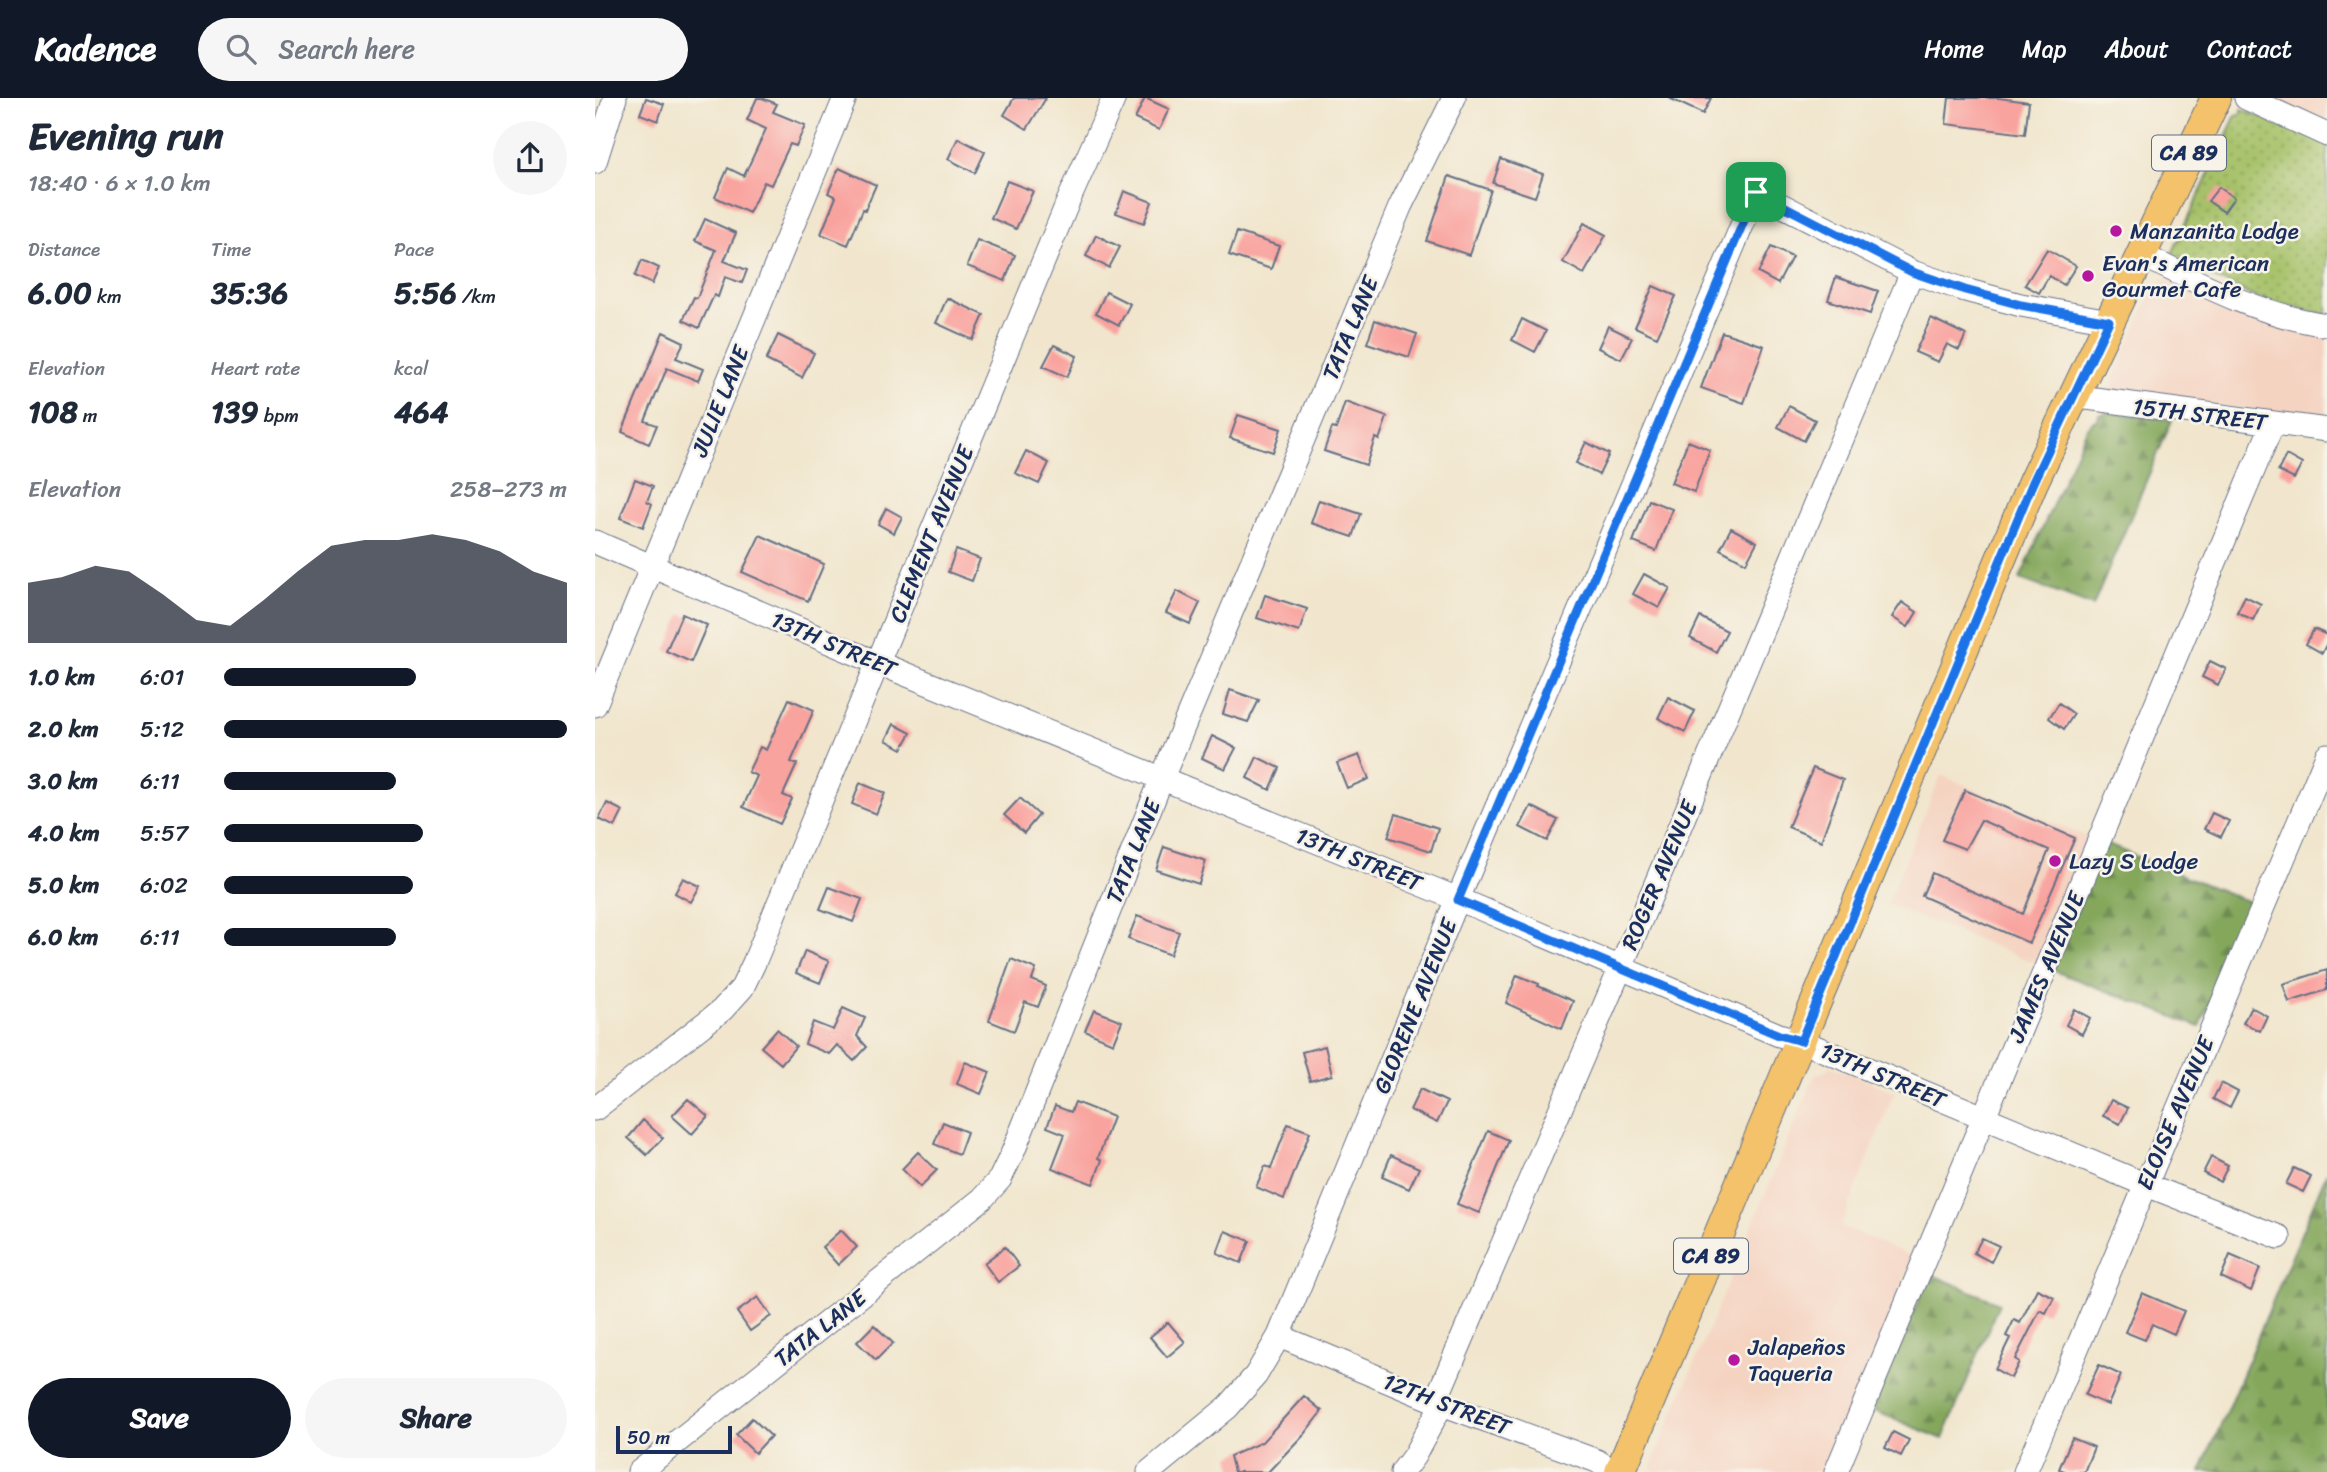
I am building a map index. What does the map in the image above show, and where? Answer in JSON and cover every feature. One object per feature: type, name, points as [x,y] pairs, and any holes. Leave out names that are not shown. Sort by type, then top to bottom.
[{"type":"main road","name":"CA 89","points":[[1620,1472],[2033,482],[2216,98]]},
{"type":"street","points":[[595,162],[615,98]]},
{"type":"street","name":"JULIE LANE","points":[[595,705],[845,98]]},
{"type":"street","name":"CLEMENT AVENUE","points":[[595,1109],[722,1010],[742,988],[1114,98]]},
{"type":"street","name":"TATA LANE","points":[[639,1472],[982,1199],[1000,1179],[1162,778],[1400,208],[1454,98]]},
{"type":"street","points":[[2246,98],[2327,135]]},
{"type":"street","name":"GLORENE AVENUE","points":[[1149,1472],[1228,1407],[1257,1375],[1279,1336],[1458,900],[1756,192],[1912,272]]},
{"type":"street","points":[[2140,254],[2252,306],[2276,315],[2327,325]]},
{"type":"street","points":[[1912,272],[2021,305],[2109,321]]},
{"type":"street","name":"ROGER AVENUE","points":[[1402,1472],[1442,1404],[1439,1393],[1912,272]]},
{"type":"street","name":"15TH STREET","points":[[2072,396],[2327,430]]},
{"type":"street","name":"JAMES AVENUE","points":[[1836,1472],[2273,423]]},
{"type":"street","name":"13TH STREET","points":[[595,542],[878,663],[1621,967],[1779,1035],[1801,1041],[2144,1184],[2279,1237]]},
{"type":"street","name":"ELOISE AVENUE","points":[[2025,1472],[2144,1184],[2327,755]]},
{"type":"street","name":"12TH STREET","points":[[1279,1336],[1442,1404],[1597,1461],[1614,1472]]},
{"type":"shaded area","points":[[2270,98],[2327,98],[2327,124]]},
{"type":"shaded area","points":[[2161,278],[2327,335],[2327,419],[2110,389],[2113,385],[2112,379]]},
{"type":"shaded area","points":[[1941,775],[2090,838],[2038,964],[1887,904]]},
{"type":"shaded area","points":[[1830,1066],[1895,1092],[1841,1226],[1913,1257],[1825,1472],[1655,1472],[1652,1469],[1653,1462],[1815,1075],[1826,1071]]},
{"type":"green space","points":[[2242,109],[2327,144],[2327,315],[2256,298],[2171,256],[2235,117],[2242,113]]},
{"type":"green space","points":[[2109,412],[2172,420],[2093,606],[2020,579],[2087,428],[2098,419],[2099,414]]},
{"type":"green space","points":[[2105,844],[2252,903],[2200,1027],[2052,970]]},
{"type":"green space","points":[[2327,1172],[2327,1472],[2201,1472]]},
{"type":"green space","points":[[1930,1274],[1999,1303],[1943,1439],[1872,1410]]},
{"type":"building","points":[[646,98],[664,104],[658,121],[640,114]]},
{"type":"building","points":[[757,98],[777,104],[773,112],[805,125],[796,146],[790,144],[771,185],[764,182],[749,213],[715,197],[728,168],[744,176],[766,129],[747,120]]},
{"type":"building","points":[[1014,98],[1046,98],[1027,129],[1004,115]]},
{"type":"building","points":[[1145,98],[1169,109],[1159,130],[1135,119]]},
{"type":"building","points":[[1669,98],[1711,98],[1703,114]]},
{"type":"building","points":[[1949,98],[1999,98],[2029,102],[2025,134],[1946,124]]},
{"type":"building","points":[[958,138],[985,152],[975,173],[948,159]]},
{"type":"building","points":[[1501,159],[1543,174],[1535,197],[1493,183]]},
{"type":"building","points":[[839,168],[876,185],[848,245],[821,234],[836,197],[828,193]]},
{"type":"building","points":[[1449,176],[1491,190],[1469,255],[1427,241]]},
{"type":"building","points":[[1007,181],[1033,191],[1016,229],[991,218]]},
{"type":"building","points":[[2219,187],[2234,198],[2224,212],[2208,201]]},
{"type":"building","points":[[1124,191],[1152,202],[1144,223],[1116,213]]},
{"type":"building","points":[[705,219],[736,233],[724,261],[747,270],[742,283],[725,277],[718,297],[714,295],[699,328],[683,320],[694,297],[697,298],[716,250],[695,241]]},
{"type":"building","points":[[1584,223],[1606,235],[1584,274],[1563,262]]},
{"type":"building","points":[[1237,232],[1279,246],[1271,269],[1229,255]]},
{"type":"building","points":[[1096,235],[1120,247],[1109,268],[1086,256]]},
{"type":"building","points":[[977,240],[1015,255],[1005,281],[967,266]]},
{"type":"building","points":[[1771,247],[1792,257],[1778,284],[1758,273]]},
{"type":"building","points":[[2047,249],[2076,266],[2064,285],[2049,276],[2039,293],[2025,285]]},
{"type":"building","points":[[642,260],[659,268],[652,284],[635,276]]},
{"type":"building","points":[[1836,277],[1878,291],[1870,314],[1828,300]]},
{"type":"building","points":[[1653,286],[1676,296],[1657,337],[1635,327]]},
{"type":"building","points":[[1106,292],[1130,304],[1119,325],[1096,313]]},
{"type":"building","points":[[947,298],[984,315],[973,340],[936,323]]},
{"type":"building","points":[[1931,318],[1966,335],[1959,350],[1947,344],[1938,362],[1915,352]]},
{"type":"building","points":[[1522,319],[1546,331],[1535,352],[1512,340]]},
{"type":"building","points":[[1375,320],[1417,334],[1409,357],[1367,343]]},
{"type":"building","points":[[1608,326],[1632,338],[1621,359],[1598,348]]},
{"type":"building","points":[[663,332],[684,342],[676,358],[703,369],[698,381],[667,368],[645,421],[657,425],[649,444],[622,432]]},
{"type":"building","points":[[1722,332],[1764,346],[1744,403],[1701,388]]},
{"type":"building","points":[[778,335],[814,353],[802,378],[766,360]]},
{"type":"building","points":[[1054,345],[1077,356],[1067,377],[1043,366]]},
{"type":"building","points":[[1345,402],[1387,417],[1379,440],[1375,438],[1366,465],[1324,451],[1332,428],[1336,429]]},
{"type":"building","points":[[1789,406],[1815,420],[1804,441],[1778,427]]},
{"type":"building","points":[[1238,415],[1281,429],[1273,452],[1230,438]]},
{"type":"building","points":[[1688,441],[1710,450],[1694,492],[1671,483]]},
{"type":"building","points":[[1586,442],[1609,454],[1599,475],[1576,463]]},
{"type":"building","points":[[1026,451],[1049,463],[1039,484],[1015,473]]},
{"type":"building","points":[[2286,455],[2302,464],[2294,479],[2278,471]]},
{"type":"building","points":[[635,479],[653,486],[647,501],[652,504],[643,527],[620,518]]},
{"type":"building","points":[[1319,500],[1361,514],[1353,537],[1311,523]]},
{"type":"building","points":[[1649,500],[1672,509],[1656,551],[1633,542]]},
{"type":"building","points":[[886,508],[902,517],[894,533],[878,524]]},
{"type":"building","points":[[1731,528],[1757,542],[1746,563],[1720,549]]},
{"type":"building","points":[[760,535],[824,564],[808,601],[742,572]]},
{"type":"building","points":[[956,550],[980,559],[972,581],[948,572]]},
{"type":"building","points":[[1644,574],[1670,588],[1659,608],[1633,594]]},
{"type":"building","points":[[1177,591],[1200,603],[1190,624],[1166,613]]},
{"type":"building","points":[[1265,595],[1307,609],[1299,632],[1257,618]]},
{"type":"building","points":[[2245,596],[2261,604],[2253,620],[2237,612]]},
{"type":"building","points":[[1902,602],[1917,612],[1908,627],[1892,617]]},
{"type":"building","points":[[682,614],[707,625],[691,662],[666,651]]},
{"type":"building","points":[[1700,617],[1727,631],[1716,652],[1690,638]]},
{"type":"building","points":[[2314,629],[2327,635],[2327,643],[2322,653],[2306,644]]},
{"type":"building","points":[[2210,661],[2226,669],[2218,685],[2202,677]]},
{"type":"building","points":[[1230,690],[1259,700],[1248,722],[1223,714]]},
{"type":"building","points":[[1668,697],[1695,711],[1685,732],[1658,718]]},
{"type":"building","points":[[789,699],[814,710],[791,762],[797,764],[783,795],[792,799],[780,824],[743,807],[757,776],[748,772],[760,747],[766,750]]},
{"type":"building","points":[[2059,703],[2074,714],[2064,729],[2049,718]]},
{"type":"building","points":[[894,724],[911,733],[902,749],[886,740]]},
{"type":"building","points":[[1212,736],[1236,748],[1225,769],[1202,758]]},
{"type":"building","points":[[1359,755],[1369,779],[1347,788],[1337,763]]},
{"type":"building","points":[[1257,757],[1280,768],[1270,790],[1247,778]]},
{"type":"building","points":[[1813,768],[1843,780],[1821,841],[1788,827]]},
{"type":"building","points":[[860,783],[885,793],[876,814],[852,804]]},
{"type":"building","name":"Lazy S Lodge","points":[[1965,790],[2075,838],[2029,943],[1922,896],[1932,873],[2023,914],[2049,850],[1981,820],[1965,849],[1942,840]]},
{"type":"building","points":[[1020,798],[1039,815],[1024,833],[1004,815]]},
{"type":"building","points":[[607,803],[623,811],[615,827],[599,819]]},
{"type":"building","points":[[1531,806],[1558,820],[1547,841],[1520,827]]},
{"type":"building","points":[[2212,813],[2229,821],[2221,837],[2204,829]]},
{"type":"building","points":[[1396,814],[1438,828],[1431,851],[1388,837]]},
{"type":"building","points":[[1164,847],[1206,861],[1199,884],[1156,870]]},
{"type":"building","points":[[683,878],[700,886],[691,902],[675,893]]},
{"type":"building","points":[[829,887],[862,899],[853,922],[820,909]]},
{"type":"building","points":[[1137,916],[1179,932],[1170,955],[1128,939]]},
{"type":"building","points":[[805,951],[829,961],[820,983],[796,973]]},
{"type":"building","points":[[1011,959],[1036,969],[1032,980],[1046,986],[1038,1007],[1025,1002],[1014,1031],[989,1021]]},
{"type":"building","points":[[2327,970],[2327,990],[2289,1002],[2283,984]]},
{"type":"building","points":[[1517,975],[1573,1001],[1562,1029],[1506,1003]]},
{"type":"building","points":[[2251,1007],[2267,1016],[2260,1031],[2243,1023]]},
{"type":"building","points":[[843,1008],[865,1018],[857,1036],[867,1047],[854,1061],[837,1045],[829,1054],[805,1044],[813,1022],[833,1030]]},
{"type":"building","points":[[2074,1009],[2090,1018],[2082,1034],[2066,1025]]},
{"type":"building","points":[[1094,1010],[1122,1021],[1113,1043],[1085,1031]]},
{"type":"building","points":[[777,1029],[796,1046],[781,1064],[761,1047]]},
{"type":"building","points":[[1325,1046],[1332,1075],[1310,1081],[1302,1052]]},
{"type":"building","points":[[965,1062],[990,1072],[981,1094],[957,1084]]},
{"type":"building","points":[[2221,1083],[2238,1092],[2230,1108],[2213,1099]]},
{"type":"building","points":[[1420,1089],[1447,1102],[1437,1123],[1410,1110]]},
{"type":"building","points":[[688,1099],[708,1116],[692,1134],[672,1116]]},
{"type":"building","points":[[2111,1100],[2128,1108],[2120,1124],[2103,1116]]},
{"type":"building","points":[[1075,1102],[1113,1117],[1098,1158],[1102,1160],[1093,1184],[1052,1168],[1065,1134],[1047,1127],[1055,1106],[1071,1112]]},
{"type":"building","points":[[643,1120],[663,1138],[647,1155],[628,1138]]},
{"type":"building","points":[[943,1122],[967,1132],[959,1154],[934,1144]]},
{"type":"building","points":[[1288,1124],[1310,1132],[1284,1199],[1256,1187],[1265,1166],[1271,1168]]},
{"type":"building","points":[[1488,1131],[1509,1140],[1479,1213],[1457,1204]]},
{"type":"building","points":[[918,1152],[937,1170],[920,1187],[902,1169]]},
{"type":"building","points":[[1391,1155],[1419,1168],[1409,1189],[1382,1177]]},
{"type":"building","points":[[2211,1157],[2228,1166],[2220,1182],[2203,1173]]},
{"type":"building","points":[[2294,1168],[2311,1176],[2303,1192],[2286,1184]]},
{"type":"building","points":[[841,1230],[857,1247],[838,1265],[822,1247]]},
{"type":"building","points":[[1225,1231],[1250,1241],[1241,1263],[1217,1253]]},
{"type":"building","points":[[1982,1238],[1999,1246],[1991,1262],[1974,1253]]},
{"type":"building","points":[[1005,1247],[1019,1266],[998,1282],[984,1263]]},
{"type":"building","points":[[2230,1255],[2260,1268],[2251,1291],[2221,1277]]},
{"type":"building","points":[[2037,1289],[2054,1297],[2046,1313],[2040,1310],[2015,1359],[2019,1362],[2011,1378],[1995,1369],[2010,1338],[2006,1336],[2014,1320],[2020,1323]]},
{"type":"building","points":[[2142,1293],[2184,1311],[2174,1334],[2152,1324],[2145,1340],[2125,1332]]},
{"type":"building","points":[[758,1297],[771,1316],[750,1331],[737,1312]]},
{"type":"building","points":[[1168,1322],[1185,1342],[1167,1357],[1150,1337]]},
{"type":"building","points":[[874,1325],[893,1343],[876,1360],[857,1342]]},
{"type":"building","points":[[2099,1365],[2121,1375],[2108,1405],[2085,1395]]},
{"type":"building","points":[[1304,1396],[1322,1411],[1304,1434],[1268,1472],[1234,1472],[1230,1456],[1262,1442]]},
{"type":"building","points":[[752,1418],[771,1436],[755,1453],[736,1435]]},
{"type":"building","points":[[1893,1432],[1909,1440],[1901,1456],[1885,1448]]},
{"type":"building","points":[[2072,1438],[2094,1447],[2084,1472],[2059,1469]]},
{"type":"place","name":"Manzanita Lodge","points":[[2116,231]]},
{"type":"place","name":"Evan's American Gourmet Cafe","points":[[2088,276]]},
{"type":"place","name":"Lazy S Lodge","points":[[2055,861]]},
{"type":"place","name":"Jalapeños Taqueria","points":[[1734,1360]]},
{"type":"route","points":[[1756,192],[1912,272],[2021,305],[2109,321],[2033,482],[1801,1041],[1779,1035],[1458,900],[1756,192]]}]
